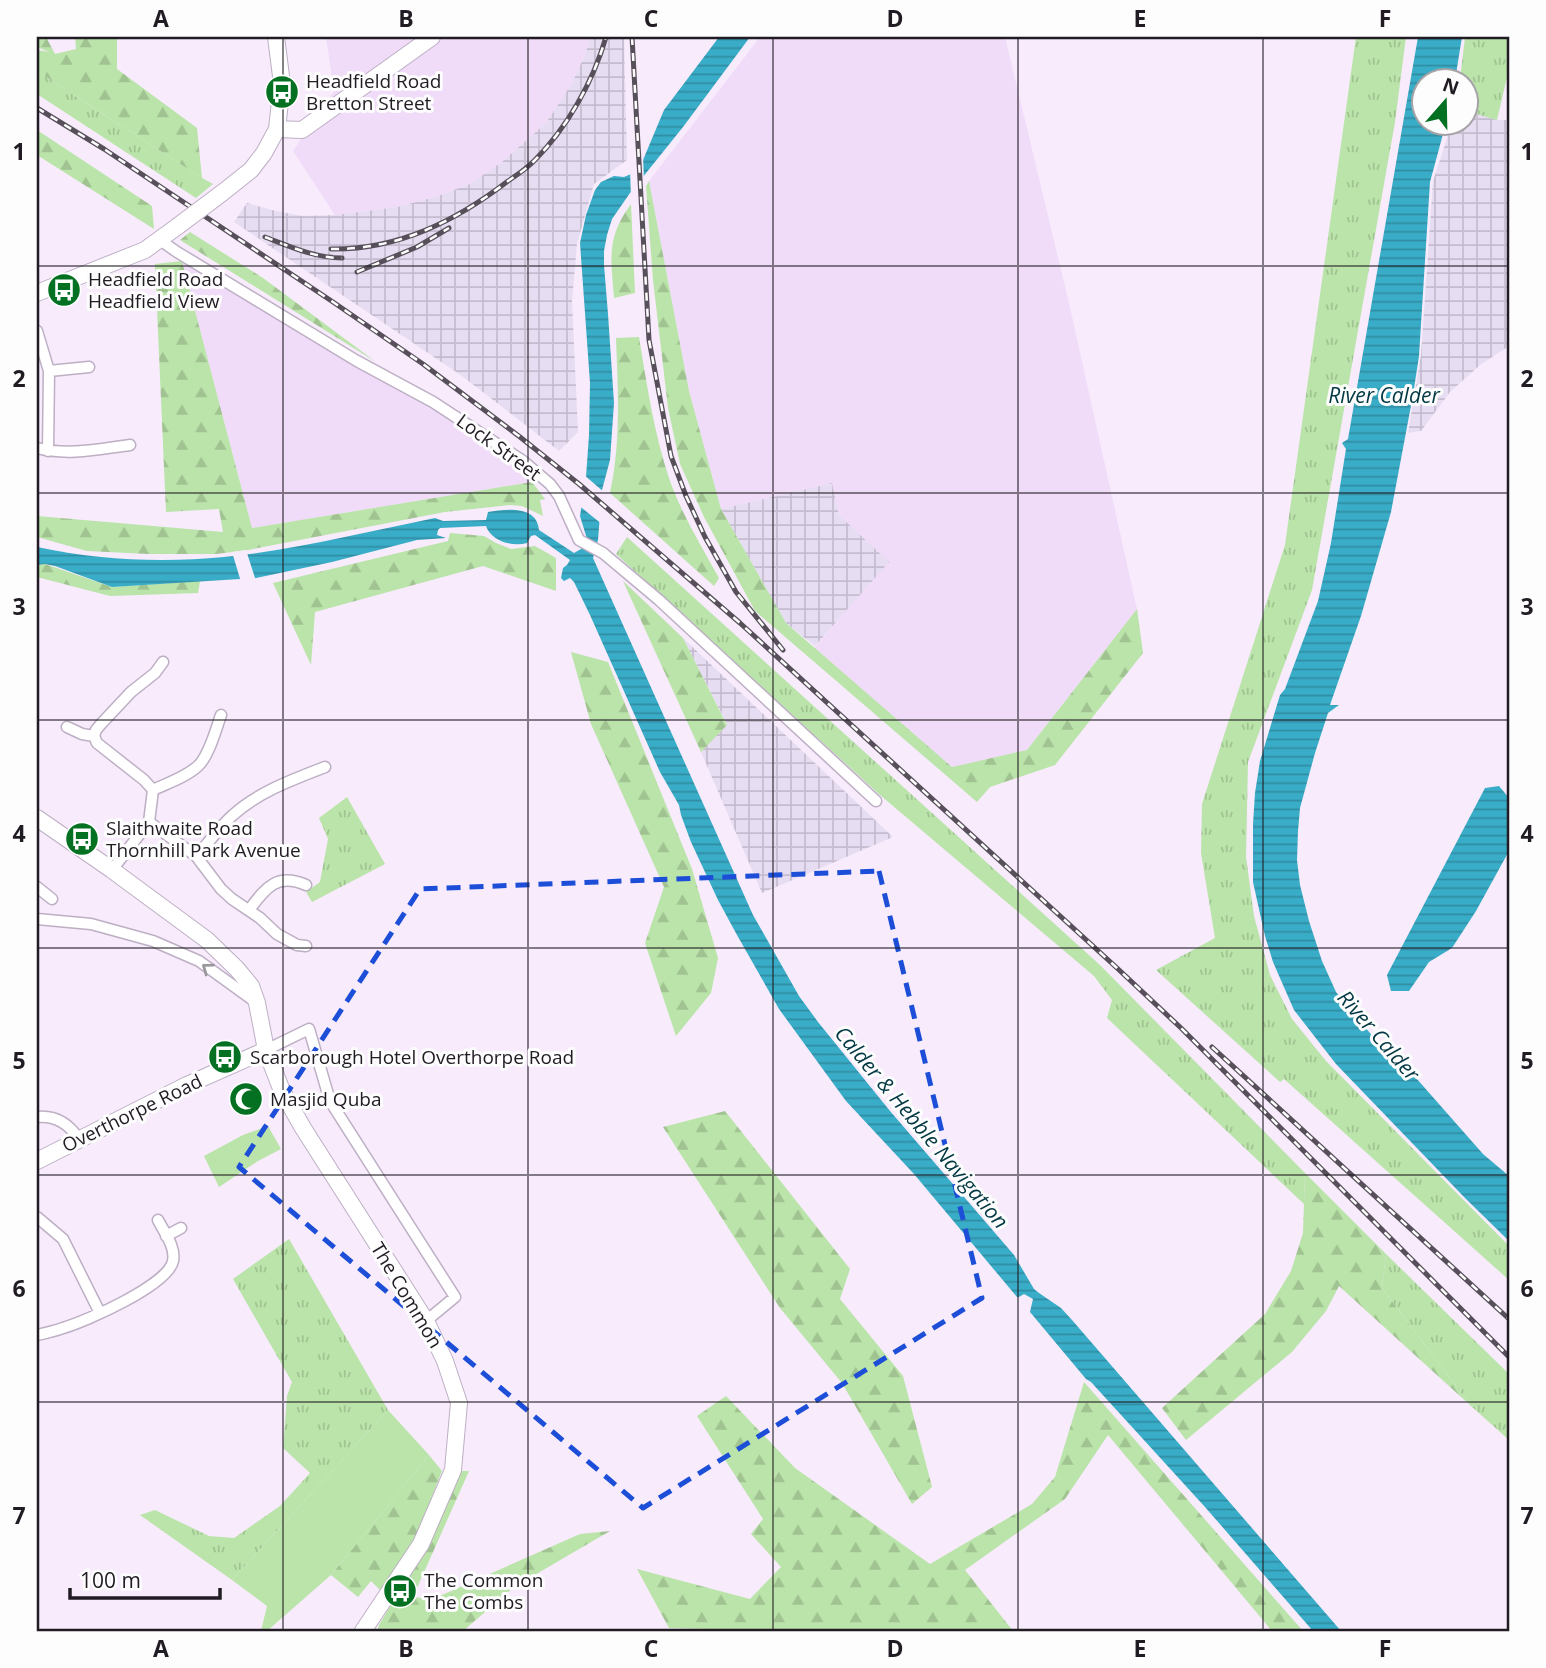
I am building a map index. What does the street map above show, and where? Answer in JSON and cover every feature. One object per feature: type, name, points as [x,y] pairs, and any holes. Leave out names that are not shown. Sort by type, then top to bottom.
[{"type":"main road","points":[[37,293],[145,250],[251,170],[277,129],[282,84],[276,37]]},
{"type":"main road","points":[[277,129],[302,130],[432,37]]},
{"type":"main road","name":"The Common","points":[[37,818],[207,940],[251,986],[266,1050],[282,1091],[426,1321],[445,1361],[458,1403],[453,1470],[421,1544],[363,1631]]},
{"type":"main road","name":"Overthorpe Road","points":[[37,1161],[187,1085],[266,1050]]},
{"type":"street","name":"Lock Street","points":[[160,240],[358,361],[433,402],[523,461],[550,484],[559,496],[579,540],[603,554],[659,600],[876,801]]},
{"type":"street","points":[[37,331],[49,371],[42,449],[81,452],[130,445]]},
{"type":"street","points":[[49,371],[89,367]]},
{"type":"street","points":[[94,736],[101,724],[131,692],[155,673],[163,662]]},
{"type":"street","points":[[153,790],[201,762],[221,715]]},
{"type":"street","points":[[67,727],[94,736]]},
{"type":"street","points":[[94,736],[97,743],[153,790],[149,822],[112,870]]},
{"type":"street","points":[[196,856],[234,813],[254,799],[325,767]]},
{"type":"street","points":[[149,822],[196,856],[221,889],[277,934],[297,945],[306,946]]},
{"type":"street","points":[[249,910],[267,887],[275,883],[298,881],[306,885]]},
{"type":"street","points":[[37,887],[52,899]]},
{"type":"street","points":[[37,919],[91,924],[153,941],[199,961],[257,1003]]},
{"type":"street","points":[[266,1050],[309,1029],[330,1101],[454,1297],[426,1321]]},
{"type":"street","points":[[37,1117],[47,1116],[68,1125],[79,1139]]},
{"type":"street","points":[[37,1217],[63,1239],[100,1313]]},
{"type":"street","points":[[37,1335],[65,1328],[100,1313],[163,1277],[170,1269],[173,1249],[158,1220]]},
{"type":"street","points":[[166,1236],[181,1228]]},
{"type":"highlighted area","points":[[879,871],[982,1298],[643,1508],[239,1167],[420,889]]},
{"type":"shaded area","points":[[326,37],[591,37],[572,83],[546,123],[503,161],[470,184],[397,207],[335,215],[293,151],[334,91]]},
{"type":"shaded area","points":[[591,37],[624,37],[627,160],[594,184],[577,244],[572,301],[578,432],[559,451],[462,376],[234,222],[247,203],[302,216],[335,215],[397,207],[470,184],[503,161],[546,123],[572,83]]},
{"type":"shaded area","points":[[760,37],[1005,37],[1069,303],[1137,609],[1027,750],[952,767],[814,648],[888,562],[839,515],[832,483],[721,509],[689,391],[649,181]]},
{"type":"shaded area","points":[[1480,115],[1509,120],[1509,346],[1480,365],[1450,392],[1421,431],[1408,433],[1421,355],[1433,181],[1448,136],[1480,136]]},
{"type":"shaded area","points":[[182,261],[455,420],[528,472],[532,482],[252,528]]},
{"type":"shaded area","points":[[832,483],[839,515],[889,562],[815,646],[786,623],[721,509]]},
{"type":"shaded area","points":[[683,638],[893,837],[762,893],[701,752],[727,724]]},
{"type":"green space","points":[[37,37],[46,37],[55,54],[76,49],[75,37],[117,37],[117,69],[197,128],[202,178],[37,71],[37,50],[49,52],[37,47]]},
{"type":"green space","points":[[1356,37],[1406,37],[1395,122],[1312,590],[1248,762],[1246,857],[1254,916],[1270,975],[1292,1019],[1326,1061],[1509,1246],[1509,1280],[1284,1079],[1280,1082],[1156,970],[1215,938],[1201,853],[1202,804],[1285,545]]},
{"type":"green space","points":[[1465,37],[1509,37],[1509,69],[1497,120],[1480,115],[1480,66],[1462,66]]},
{"type":"green space","points":[[37,71],[213,184],[196,198],[37,94]]},
{"type":"green space","points":[[37,130],[152,206],[154,229],[37,155]]},
{"type":"green space","points":[[649,181],[689,391],[721,509],[786,623],[952,767],[1027,750],[1137,609],[1143,653],[1055,765],[990,787],[977,802],[755,611],[704,517],[680,464],[668,408],[653,280],[646,186]]},
{"type":"green space","points":[[631,204],[635,293],[614,298],[612,249],[617,227]]},
{"type":"green space","points":[[190,232],[263,278],[376,362],[180,240]]},
{"type":"green space","points":[[182,261],[252,528],[532,482],[545,499],[540,500],[543,516],[522,506],[510,505],[445,512],[216,554],[87,551],[37,537],[37,516],[223,532],[219,509],[166,512],[155,264]]},
{"type":"green space","points":[[639,337],[664,463],[680,506],[719,578],[714,586],[610,493],[617,436],[616,338]]},
{"type":"green space","points":[[450,533],[484,536],[511,549],[535,546],[556,558],[556,591],[483,566],[315,612],[311,665],[273,583],[448,541]]},
{"type":"green space","points":[[627,537],[1100,965],[1305,1173],[1304,1204],[1107,1018],[1112,1000],[1094,976],[880,795],[616,554]]},
{"type":"green space","points":[[45,564],[112,587],[200,581],[198,593],[110,596],[37,577],[37,565]]},
{"type":"green space","points":[[623,581],[683,638],[727,725],[701,752]]},
{"type":"green space","points":[[571,652],[608,662],[692,869],[718,958],[711,993],[676,1036],[645,943],[664,887],[591,724]]},
{"type":"green space","points":[[347,797],[385,864],[312,902],[306,892],[320,882],[328,839],[319,818]]},
{"type":"green space","points":[[725,1111],[850,1269],[840,1299],[903,1376],[932,1487],[912,1504],[842,1383],[780,1308],[663,1127]]},
{"type":"green space","points":[[268,1126],[281,1149],[219,1187],[204,1156],[243,1135]]},
{"type":"green space","points":[[1305,1173],[1386,1254],[1382,1288],[1471,1406],[1339,1286],[1326,1311],[1292,1352],[1186,1440],[1162,1408],[1265,1314],[1291,1271],[1303,1233]]},
{"type":"green space","points":[[289,1239],[388,1410],[232,1580],[140,1515],[155,1510],[209,1536],[234,1538],[280,1506],[310,1473],[283,1448],[287,1396],[292,1382],[233,1279]]},
{"type":"green space","points":[[1386,1254],[1509,1374],[1509,1440],[1471,1406],[1382,1288]]},
{"type":"green space","points":[[1084,1382],[1303,1631],[1272,1631],[1108,1435],[1065,1499],[965,1570],[1013,1631],[669,1628],[637,1569],[750,1599],[781,1567],[751,1534],[763,1519],[697,1416],[726,1396],[795,1468],[930,1564],[1032,1504],[1055,1477]]},
{"type":"green space","points":[[388,1410],[429,1455],[331,1575],[267,1631],[261,1631],[267,1606],[232,1580]]},
{"type":"green space","points":[[429,1455],[442,1471],[414,1542],[382,1592],[371,1581],[358,1597],[331,1575]]},
{"type":"green space","points":[[459,1471],[469,1471],[413,1597],[433,1599],[580,1534],[610,1531],[514,1587],[463,1631],[377,1631],[423,1551]]},
{"type":"water","points":[[719,37],[750,37],[630,193],[612,219],[607,235],[604,265],[614,403],[610,460],[602,490],[598,540],[593,558],[753,915],[799,996],[890,1111],[1014,1255],[1034,1289],[1061,1308],[1072,1320],[1341,1631],[1313,1631],[1205,1507],[1086,1379],[1030,1312],[1033,1299],[1024,1294],[1017,1297],[914,1174],[846,1101],[779,1009],[718,900],[691,842],[679,805],[660,772],[574,582],[570,578],[564,581],[561,578],[563,568],[570,560],[535,535],[531,536],[527,543],[509,543],[492,536],[486,526],[440,528],[437,535],[446,538],[417,540],[256,578],[112,587],[55,566],[37,565],[37,547],[130,559],[224,557],[304,545],[435,518],[443,521],[486,520],[488,512],[503,510],[520,510],[533,516],[539,530],[574,553],[581,549],[587,539],[580,516],[586,477],[590,383],[580,243],[586,215],[595,190],[601,182],[614,176],[624,177],[631,174],[643,160],[664,110]]},
{"type":"water","name":"River Calder","points":[[1418,37],[1462,37],[1457,66],[1413,66]]},
{"type":"water","name":"River Calder","points":[[1410,83],[1410,136],[1442,136],[1430,182],[1419,356],[1391,512],[1361,616],[1330,705],[1339,705],[1328,713],[1300,808],[1297,860],[1309,921],[1336,992],[1379,1044],[1409,1070],[1483,1154],[1509,1176],[1509,1241],[1336,1064],[1294,1010],[1273,962],[1253,882],[1253,824],[1260,761],[1280,695],[1285,689],[1318,601],[1331,543],[1346,449],[1342,443],[1348,439]]},
{"type":"water","points":[[1499,786],[1509,798],[1509,851],[1452,948],[1429,962],[1409,991],[1391,991],[1387,975],[1485,788]]},
{"type":"pier","points":[[643,155],[644,181],[631,197],[630,171]]},
{"type":"pier","points":[[583,474],[605,493],[603,525],[577,504]]},
{"type":"pier","points":[[246,550],[256,581],[241,582],[232,552]]},
{"type":"railway","points":[[331,249],[380,244],[425,230],[468,209],[525,169],[546,148],[568,119],[594,71],[606,37]]},
{"type":"railway","points":[[632,37],[649,340],[671,456],[705,537],[736,592],[783,650]]},
{"type":"railway","points":[[37,108],[104,149],[423,364],[579,484],[740,623],[1181,1028],[1509,1357]]},
{"type":"railway","points":[[357,272],[417,247],[449,228]]},
{"type":"railway","points":[[265,237],[313,254],[342,258]]},
{"type":"railway","points":[[1212,1047],[1509,1319]]},
{"type":"place","name":"Headfield Road Bretton Street","points":[[282,92]]},
{"type":"place","name":"Headfield Road Headfield View","points":[[64,290]]},
{"type":"place","name":"Slaithwaite Road Thornhill Park Avenue","points":[[82,839]]},
{"type":"place","name":"Scarborough Hotel Overthorpe Road","points":[[225,1057]]},
{"type":"place","name":"Masjid Quba","points":[[246,1099]]},
{"type":"place","name":"The Common The Combs","points":[[400,1591]]},
{"type":"water label","name":"Calder & Hebble Navigation","points":[[922,1127]]}]
